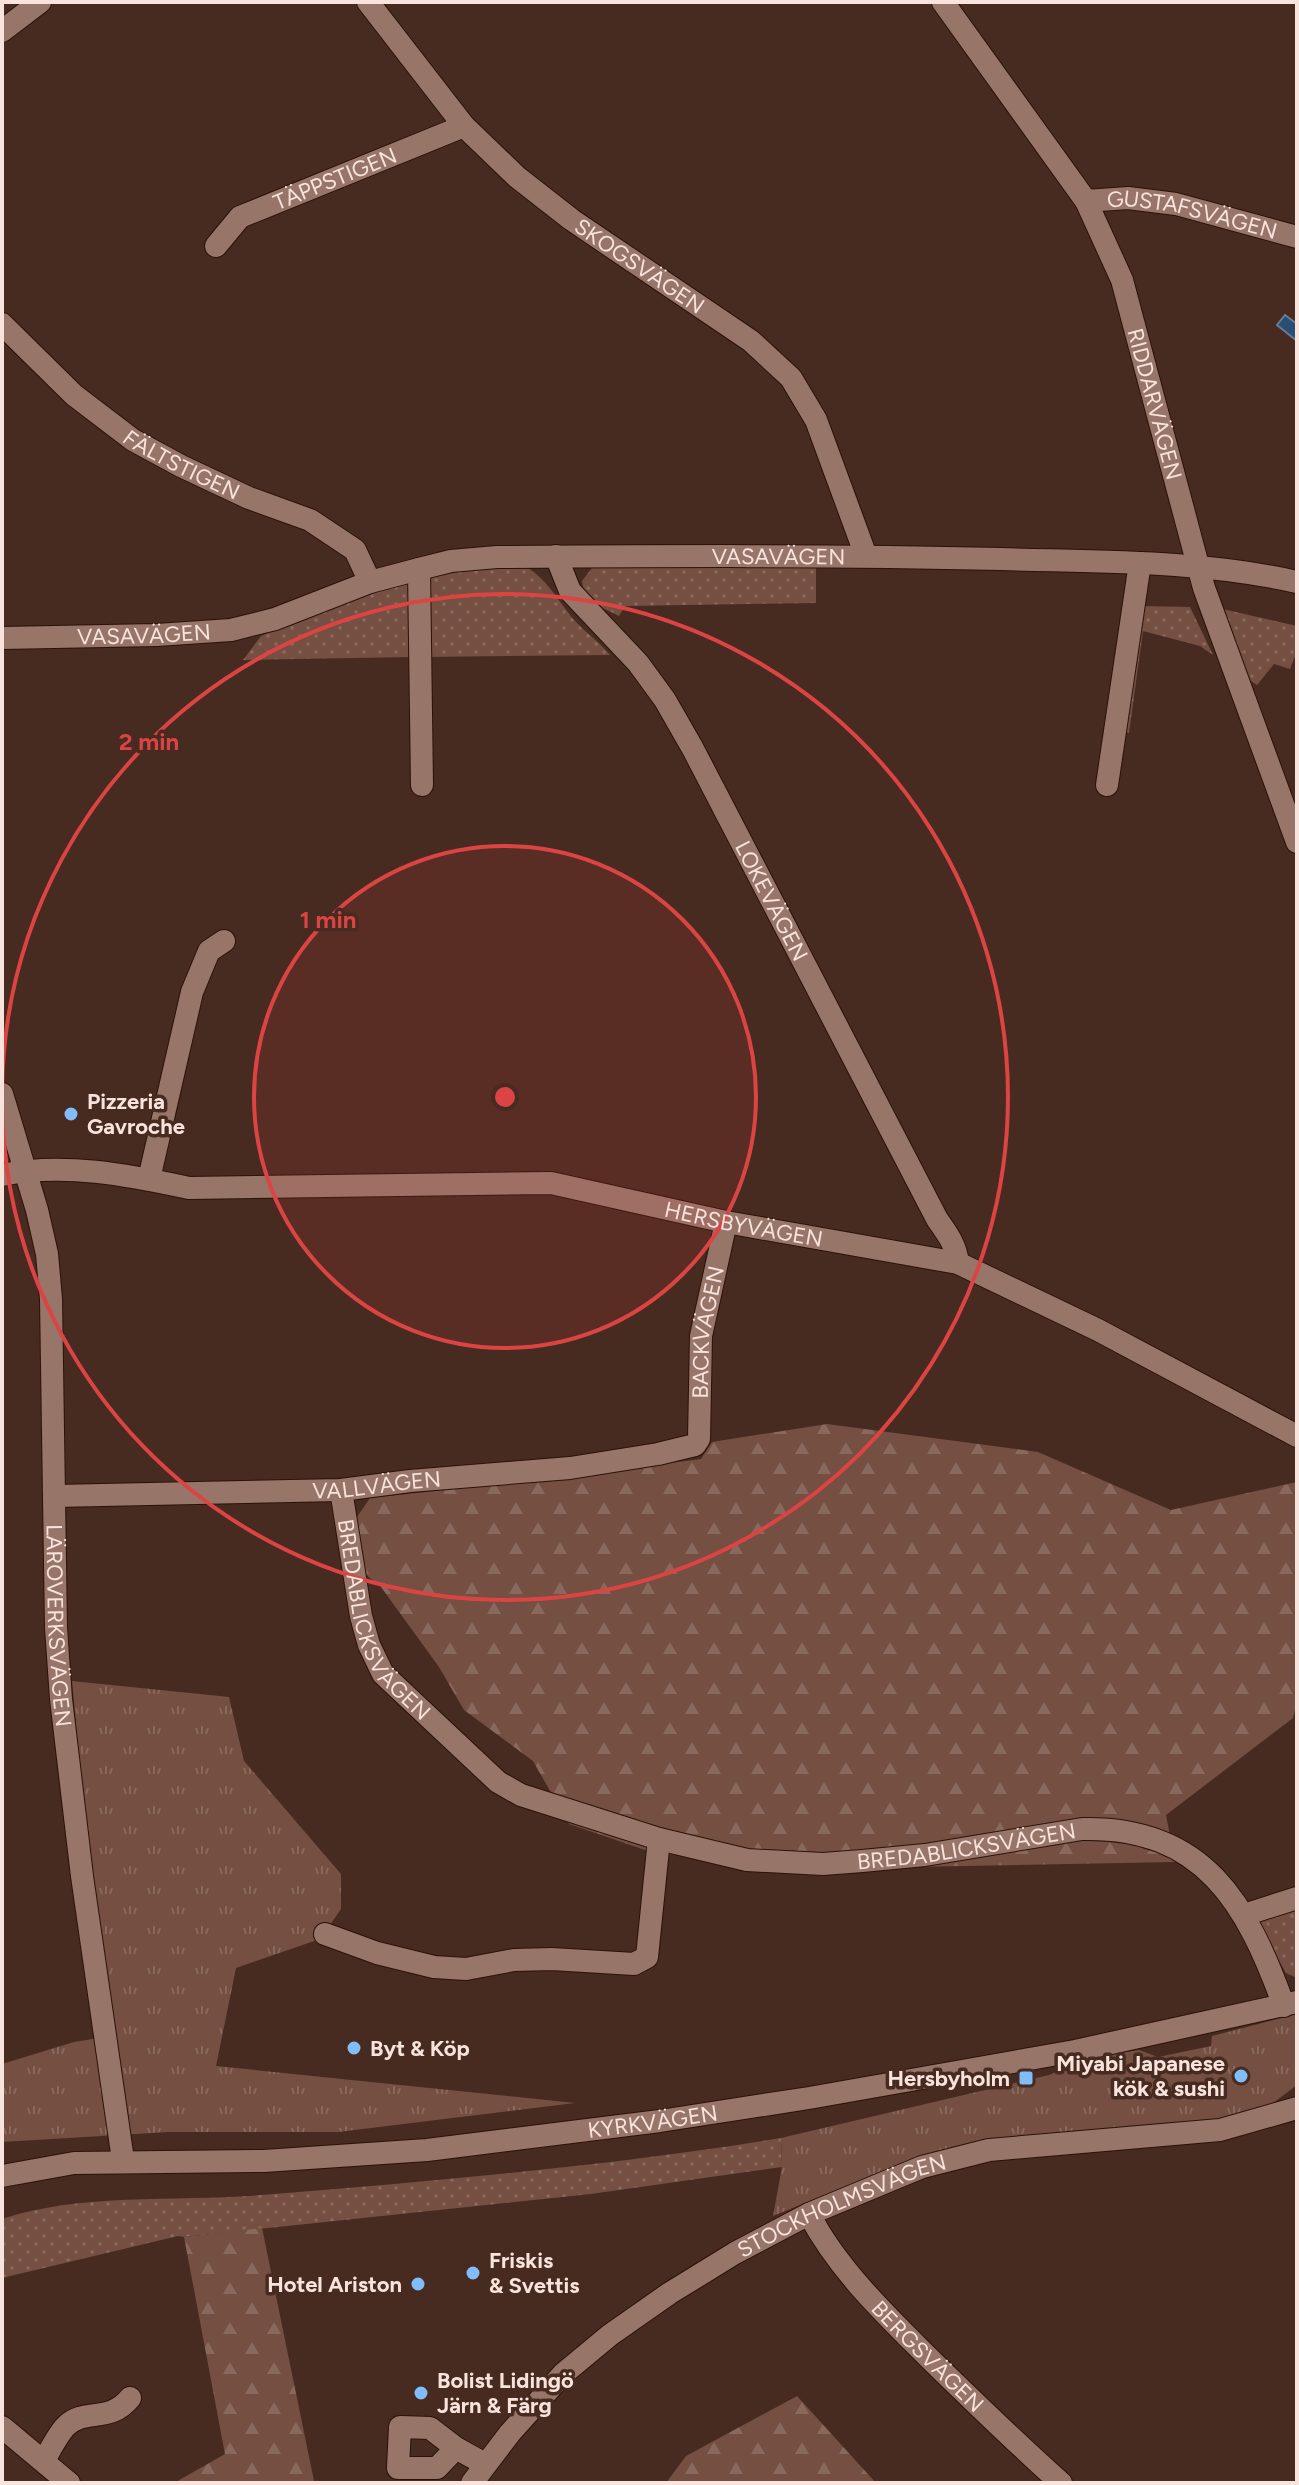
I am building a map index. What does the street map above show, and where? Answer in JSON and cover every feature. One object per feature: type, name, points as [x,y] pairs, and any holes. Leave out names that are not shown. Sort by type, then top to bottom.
[{"type":"street","points":[[2,31],[40,2]]},
{"type":"street","name":"SKOGSVÄGEN","points":[[368,2],[464,126],[517,177],[572,220],[751,341],[791,378],[816,420],[866,556]]},
{"type":"street","name":"RIDDARVÄGEN","points":[[943,2],[1086,201],[1122,280],[1197,566],[1297,842]]},
{"type":"street","name":"TÄPPSTIGEN","points":[[216,246],[240,217],[464,126]]},
{"type":"street","name":"GUSTAFSVÄGEN","points":[[1086,201],[1128,198],[1176,204],[1297,237]]},
{"type":"street","name":"FÄLTSTIGEN","points":[[2,324],[74,395],[133,440],[249,498],[310,520],[355,550],[370,582]]},
{"type":"street","name":"VASAVÄGEN","points":[[2,638],[157,635],[231,630],[275,619],[370,582],[463,560],[556,556],[866,556],[1140,563],[1197,566],[1297,582]]},
{"type":"street","name":"LOKEVÄGEN","points":[[556,556],[570,591],[638,663],[665,700],[693,749],[937,1219],[951,1239],[958,1263]]},
{"type":"street","points":[[1107,785],[1140,563]]},
{"type":"street","points":[[419,569],[422,785]]},
{"type":"street","points":[[149,1179],[192,992],[209,951],[224,941]]},
{"type":"street","name":"LÄROVERKSVÄGEN","points":[[2,1094],[47,1254],[51,1299],[56,1628],[61,1699],[82,1876],[123,2160]]},
{"type":"street","name":"HERSBYVÄGEN","points":[[2,1175],[46,1168],[149,1179],[189,1188],[551,1183],[726,1222],[958,1263],[1098,1330],[1297,1436]]},
{"type":"street","name":"BACKVÄGEN","points":[[695,1445],[699,1439],[701,1336],[726,1222]]},
{"type":"street","name":"VALLVÄGEN","points":[[55,1496],[341,1490],[570,1468],[695,1445]]},
{"type":"street","name":"BREDABLICKSVÄGEN","points":[[341,1490],[361,1616],[369,1645],[383,1674],[498,1782],[521,1795],[659,1839],[747,1860],[823,1864],[925,1855],[1082,1829],[1122,1830],[1165,1842],[1222,1883],[1244,1915],[1290,2004]]},
{"type":"street","points":[[325,1934],[377,1953],[434,1967],[466,1969],[514,1960],[552,1959],[634,1964],[647,1957],[659,1839]]},
{"type":"street","points":[[1244,1915],[1297,1898]]},
{"type":"street","name":"KYRKVÄGEN","points":[[2,2176],[74,2163],[123,2160],[248,2161],[427,2150],[660,2121],[1075,2051],[1290,2004]]},
{"type":"street","name":"STOCKHOLMSVÄGEN","points":[[472,2483],[510,2433],[563,2374],[610,2335],[735,2253],[809,2214],[922,2167],[989,2150],[1220,2130],[1297,2108]]},
{"type":"street","name":"BERGSVÄGEN","points":[[809,2214],[825,2245],[899,2328],[1011,2439],[1061,2483]]},
{"type":"street","points":[[44,2461],[65,2427],[73,2421],[99,2413],[113,2413],[130,2398]]},
{"type":"street","points":[[2,2427],[69,2483]]},
{"type":"street","points":[[456,2448],[485,2464]]},
{"type":"green space","points":[[521,564],[546,583],[578,624],[610,655],[426,657],[430,577],[445,572]]},
{"type":"green space","points":[[816,566],[816,603],[625,606],[619,616],[590,600],[582,581],[592,568]]},
{"type":"green space","points":[[403,582],[412,585],[410,657],[243,660],[261,636],[351,597]]},
{"type":"green space","points":[[1138,606],[1190,607],[1213,655],[1200,646],[1143,631],[1129,733],[1119,731]]},
{"type":"green space","points":[[1218,608],[1297,626],[1297,651],[1290,669],[1274,664],[1257,685],[1248,679]]},
{"type":"green space","points":[[827,1424],[1038,1452],[1171,1510],[1297,1482],[1297,1702],[1293,1718],[1166,1815],[1175,1862],[794,1869],[651,1852],[569,1824],[533,1761],[464,1710],[439,1667],[381,1587],[364,1573],[357,1517],[370,1498],[701,1459],[712,1442]]},
{"type":"green space","points":[[72,1681],[229,1697],[244,1761],[341,1874],[341,1909],[320,1939],[236,1968],[216,2066],[575,2103],[338,2132],[168,2132],[2,2142],[2,2064],[74,2042],[105,2037]]},
{"type":"green space","points":[[1297,1908],[1297,1978],[1286,1973],[1258,1924],[1264,1917]]},
{"type":"green space","points":[[1297,2014],[1297,2085],[1261,2112],[1224,2123],[915,2158],[773,2216],[782,2167],[781,2138],[1049,2075],[1088,2058],[1139,2050],[1158,2057],[1211,2046],[1212,2036]]},
{"type":"green space","points":[[781,2138],[782,2167],[591,2194],[178,2236],[2,2278],[2,2219],[64,2205],[261,2195],[457,2178],[652,2157]]},
{"type":"green space","points":[[262,2228],[314,2481],[320,2483],[174,2483],[225,2454],[184,2237]]},
{"type":"green space","points":[[797,2396],[876,2483],[666,2483],[686,2456]]},
{"type":"water","points":[[1285,315],[1297,324],[1297,341],[1277,325]]},
{"type":"place","name":"Pizzeria Gavroche","points":[[71,1114]]},
{"type":"place","name":"Byt & Köp","points":[[354,2048]]},
{"type":"place","name":"Miyabi Japanese kök & sushi","points":[[1241,2076]]},
{"type":"place","name":"Hersbyholm","points":[[1026,2078]]},
{"type":"place","name":"Friskis & Svettis","points":[[473,2273]]},
{"type":"place","name":"Hotel Ariston","points":[[418,2284]]},
{"type":"place","name":"Bolist Lidingö Järn & Färg","points":[[421,2393]]}]
